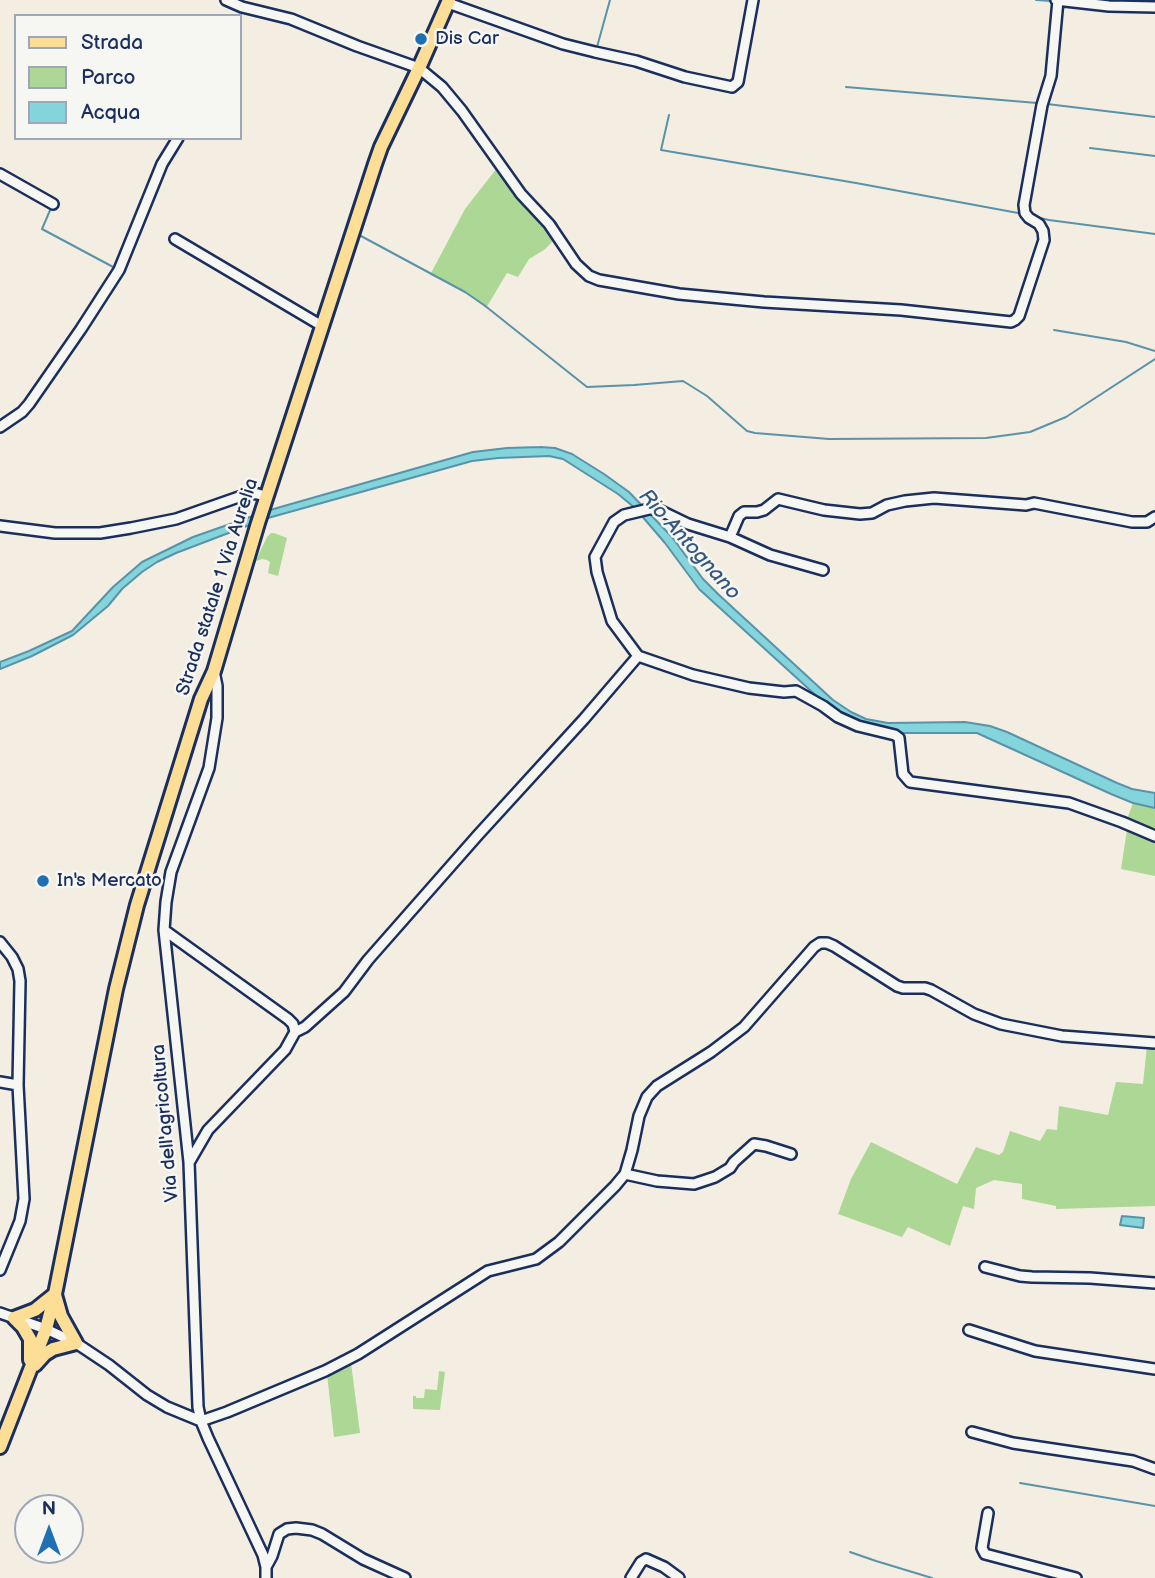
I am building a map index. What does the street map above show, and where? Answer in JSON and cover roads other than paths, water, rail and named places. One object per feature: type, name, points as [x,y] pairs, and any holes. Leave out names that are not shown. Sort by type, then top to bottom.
[{"type":"main road","name":"Strada statale 1 Via Aurelia","points":[[30,1371],[46,1329],[55,1294],[128,939],[201,699],[214,671],[258,523],[381,147],[449,1]]},
{"type":"main road","points":[[0,1447],[30,1371],[53,1349],[76,1343],[61,1317],[55,1294],[35,1310],[14,1318],[30,1339],[30,1371]]},
{"type":"street","points":[[226,0],[240,11],[291,19],[419,68],[449,95],[521,194],[549,224],[576,264],[589,276],[679,294],[901,310],[1011,322],[1019,316],[1044,240],[1043,231],[1039,224],[1025,214],[1024,205],[1042,105],[1051,76],[1057,0],[1109,6],[1155,7]]},
{"type":"street","points":[[449,1],[563,44],[732,87],[738,82],[753,0]]},
{"type":"street","points":[[0,427],[29,404],[82,329],[119,270],[162,164],[177,140]]},
{"type":"street","points":[[0,174],[53,204]]},
{"type":"street","points":[[175,239],[322,326]]},
{"type":"street","points":[[0,526],[55,533],[100,533],[176,519],[250,493],[266,499]]},
{"type":"street","points":[[730,537],[739,516],[744,512],[764,510],[778,499],[824,510],[860,514],[872,513],[887,505],[905,501],[934,498],[1027,505],[1034,503],[1132,522],[1147,522],[1155,517]]},
{"type":"street","points":[[822,570],[770,555],[730,537],[688,524],[657,509],[624,515],[614,522],[595,557],[612,621],[638,656],[680,671],[749,688],[796,691],[838,718],[895,735],[899,738],[903,775],[910,782],[1069,803],[1155,836]]},
{"type":"street","points":[[189,1162],[208,1130],[285,1050],[295,1032],[305,1027],[344,992],[368,960],[638,656]]},
{"type":"street","name":"Via dell'agricoltura","points":[[214,671],[217,686],[216,718],[209,768],[171,873],[164,930],[189,1162],[197,1384],[201,1421],[263,1555],[266,1567]]},
{"type":"street","points":[[164,930],[288,1019],[295,1032]]},
{"type":"street","points":[[0,942],[12,957],[20,981],[18,1085],[24,1199],[20,1221],[0,1270]]},
{"type":"street","points":[[0,1313],[76,1343],[147,1395],[167,1407],[201,1421],[325,1371],[358,1354],[488,1271],[541,1256],[559,1242],[625,1174],[639,1116],[657,1086],[711,1052],[744,1027],[820,943],[834,946],[897,986],[925,988],[974,1014],[1001,1024],[1062,1036],[1155,1043]]},
{"type":"street","points":[[0,1083],[18,1085]]},
{"type":"street","points":[[625,1174],[657,1181],[694,1184],[715,1177],[730,1168],[754,1144],[791,1154]]},
{"type":"street","points":[[985,1267],[1020,1276],[1155,1283]]},
{"type":"street","points":[[969,1330],[1035,1352],[1155,1369]]},
{"type":"street","points":[[972,1432],[1013,1443],[1124,1459],[1155,1469]]},
{"type":"street","points":[[988,1514],[982,1548],[985,1554],[1076,1578]]},
{"type":"street","points":[[265,1578],[266,1567],[279,1534],[296,1528],[322,1534],[363,1559],[405,1578]]},
{"type":"street","points":[[631,1578],[646,1559],[679,1578]]},
{"type":"water","points":[[555,448],[572,454],[629,492],[672,537],[703,579],[718,594],[833,700],[851,712],[866,719],[888,723],[965,722],[990,726],[1117,783],[1155,793],[1155,808],[1111,794],[977,733],[900,733],[860,726],[833,711],[699,589],[635,508],[563,459],[549,456],[472,461],[268,518],[176,553],[142,572],[122,589],[108,606],[73,635],[0,669],[0,662],[72,631],[113,587],[142,562],[193,537],[270,510],[473,452]]},
{"type":"water","points":[[1122,1216],[1144,1218],[1143,1228],[1120,1225]]},
{"type":"waterway","points":[[597,47],[610,0]]},
{"type":"waterway","points":[[1036,0],[1052,1]]},
{"type":"waterway","points":[[436,76],[443,80],[480,129]]},
{"type":"waterway","points":[[846,87],[1037,103]]},
{"type":"waterway","points":[[1047,104],[1155,117]]},
{"type":"waterway","points":[[669,115],[661,150],[1018,213]]},
{"type":"waterway","points":[[1090,148],[1155,156]]},
{"type":"waterway","points":[[521,188],[556,223],[559,230]]},
{"type":"waterway","points":[[51,208],[42,229],[115,268]]},
{"type":"waterway","points":[[1035,217],[1155,234]]},
{"type":"waterway","points":[[361,236],[465,292],[587,387],[683,381],[707,396],[747,431],[755,433],[829,439],[986,438],[1030,432],[1066,417],[1155,359]]},
{"type":"waterway","points":[[1054,330],[1126,342],[1155,351]]},
{"type":"waterway","points":[[1020,1483],[1155,1506]]},
{"type":"waterway","points":[[850,1552],[932,1578]]},
{"type":"place","name":"Dis Car","points":[[421,39]]},
{"type":"place","name":"In's Mercato","points":[[43,881]]},
{"type":"water label","name":"Rio Antognano","points":[[689,545]]}]
